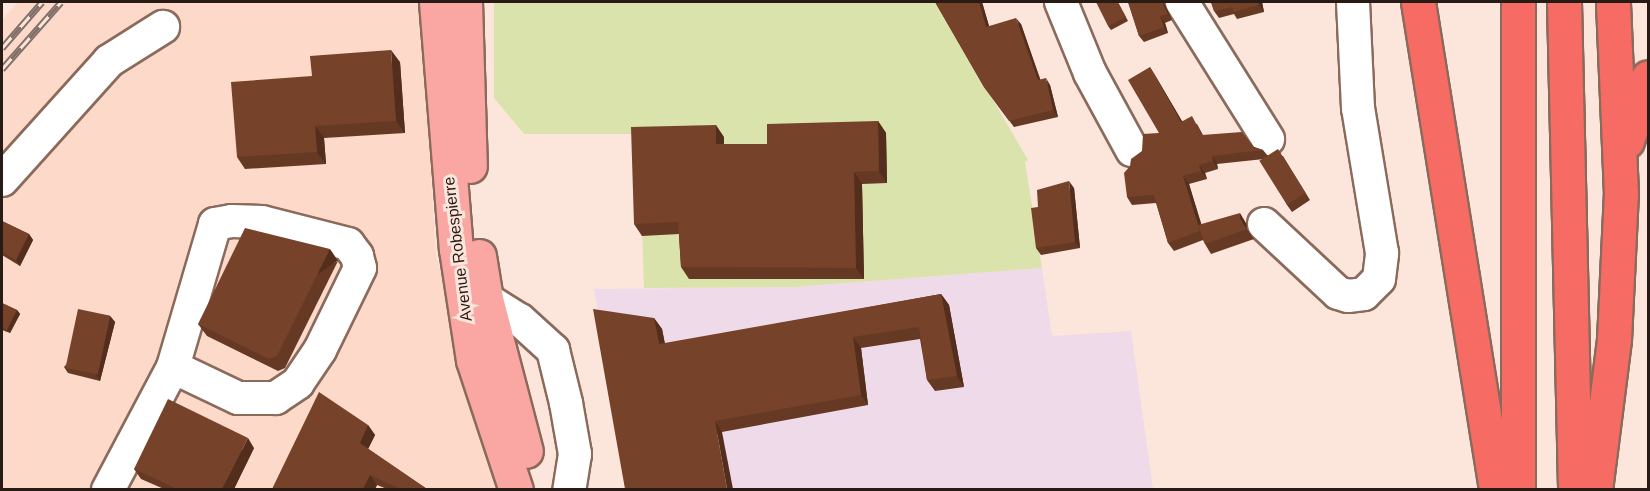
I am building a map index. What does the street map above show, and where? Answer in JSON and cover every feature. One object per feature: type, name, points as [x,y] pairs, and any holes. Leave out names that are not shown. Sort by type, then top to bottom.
[{"type":"highway","points":[[1418,2],[1496,489]]},
{"type":"highway","points":[[1518,2],[1518,489]]},
{"type":"highway","points":[[1564,2],[1575,489]]},
{"type":"highway","points":[[1595,489],[1614,340],[1622,157],[1613,2]]},
{"type":"highway","points":[[1622,157],[1648,77]]},
{"type":"main road","name":"Avenue Robespierre","points":[[436,2],[456,249],[472,360],[516,489]]},
{"type":"main road","name":"Avenue Robespierre","points":[[465,2],[471,184],[486,299],[514,414],[538,489]]},
{"type":"lane","points":[[1061,2],[1090,74],[1132,150]]},
{"type":"lane","points":[[1182,2],[1268,139]]},
{"type":"lane","points":[[1264,224],[1338,293],[1348,296],[1364,294],[1379,279],[1382,253],[1358,108],[1353,2]]},
{"type":"lane","points":[[2,180],[109,61],[163,27]]},
{"type":"lane","points":[[108,489],[173,367],[215,224],[232,221],[262,222],[348,244],[357,256],[360,268],[314,360],[298,383],[276,398],[238,398],[173,367]]},
{"type":"lane","points":[[486,299],[520,320],[553,350],[575,454],[569,489]]},
{"type":"shaded area","points":[[18,2],[420,2],[436,255],[498,489],[2,489],[2,20]]},
{"type":"shaded area","points":[[1042,268],[1052,336],[1131,331],[1153,489],[630,489],[594,289],[793,287]]},
{"type":"green space","points":[[494,2],[936,2],[1028,160],[1025,162],[1042,268],[793,287],[644,288],[639,134],[524,134],[494,98]]},
{"type":"building","points":[[935,2],[979,2],[986,27],[1016,18],[1038,80],[1046,78],[1053,110],[1009,121],[984,87]]},
{"type":"building","points":[[1096,2],[1117,2],[1126,17],[1108,26]]},
{"type":"building","points":[[1128,2],[1162,2],[1168,14],[1160,16],[1164,27],[1139,36]]},
{"type":"building","points":[[1211,2],[1258,2],[1259,5],[1233,12],[1233,7],[1214,11]]},
{"type":"building","points":[[391,50],[396,121],[315,126],[317,152],[237,157],[231,82],[312,76],[310,56]]},
{"type":"building","points":[[1150,67],[1181,122],[1192,116],[1202,135],[1242,132],[1254,147],[1263,150],[1212,156],[1213,161],[1199,165],[1201,171],[1183,176],[1200,231],[1168,243],[1154,195],[1127,197],[1124,173],[1130,166],[1131,159],[1142,151],[1143,134],[1159,133],[1128,80]]},
{"type":"building","points":[[878,121],[879,171],[854,172],[856,268],[681,267],[678,222],[634,224],[631,127],[716,125],[716,144],[767,144],[767,124]]},
{"type":"building","points":[[1278,149],[1306,193],[1287,205],[1259,161]]},
{"type":"building","points":[[1069,181],[1075,242],[1036,248],[1031,208],[1038,207],[1037,190]]},
{"type":"building","points":[[1240,213],[1240,220],[1247,229],[1205,244],[1198,225]]},
{"type":"building","points":[[2,221],[29,234],[16,260],[2,252]]},
{"type":"building","points":[[245,228],[330,249],[277,356],[269,359],[198,324]]},
{"type":"building","points":[[941,294],[957,376],[927,380],[919,327],[853,337],[861,395],[715,421],[727,489],[625,489],[593,309],[654,318],[659,344]]},
{"type":"building","points":[[2,303],[17,310],[7,330],[2,327]]},
{"type":"building","points":[[78,309],[110,316],[98,375],[66,368]]},
{"type":"building","points":[[319,392],[368,425],[360,443],[427,489],[400,489],[370,475],[363,489],[272,489]]},
{"type":"building","points":[[168,399],[248,438],[222,489],[177,489],[134,469]]},
{"type":"railway","points":[[2,48],[42,2]]},
{"type":"railway","points":[[2,69],[61,2]]}]
